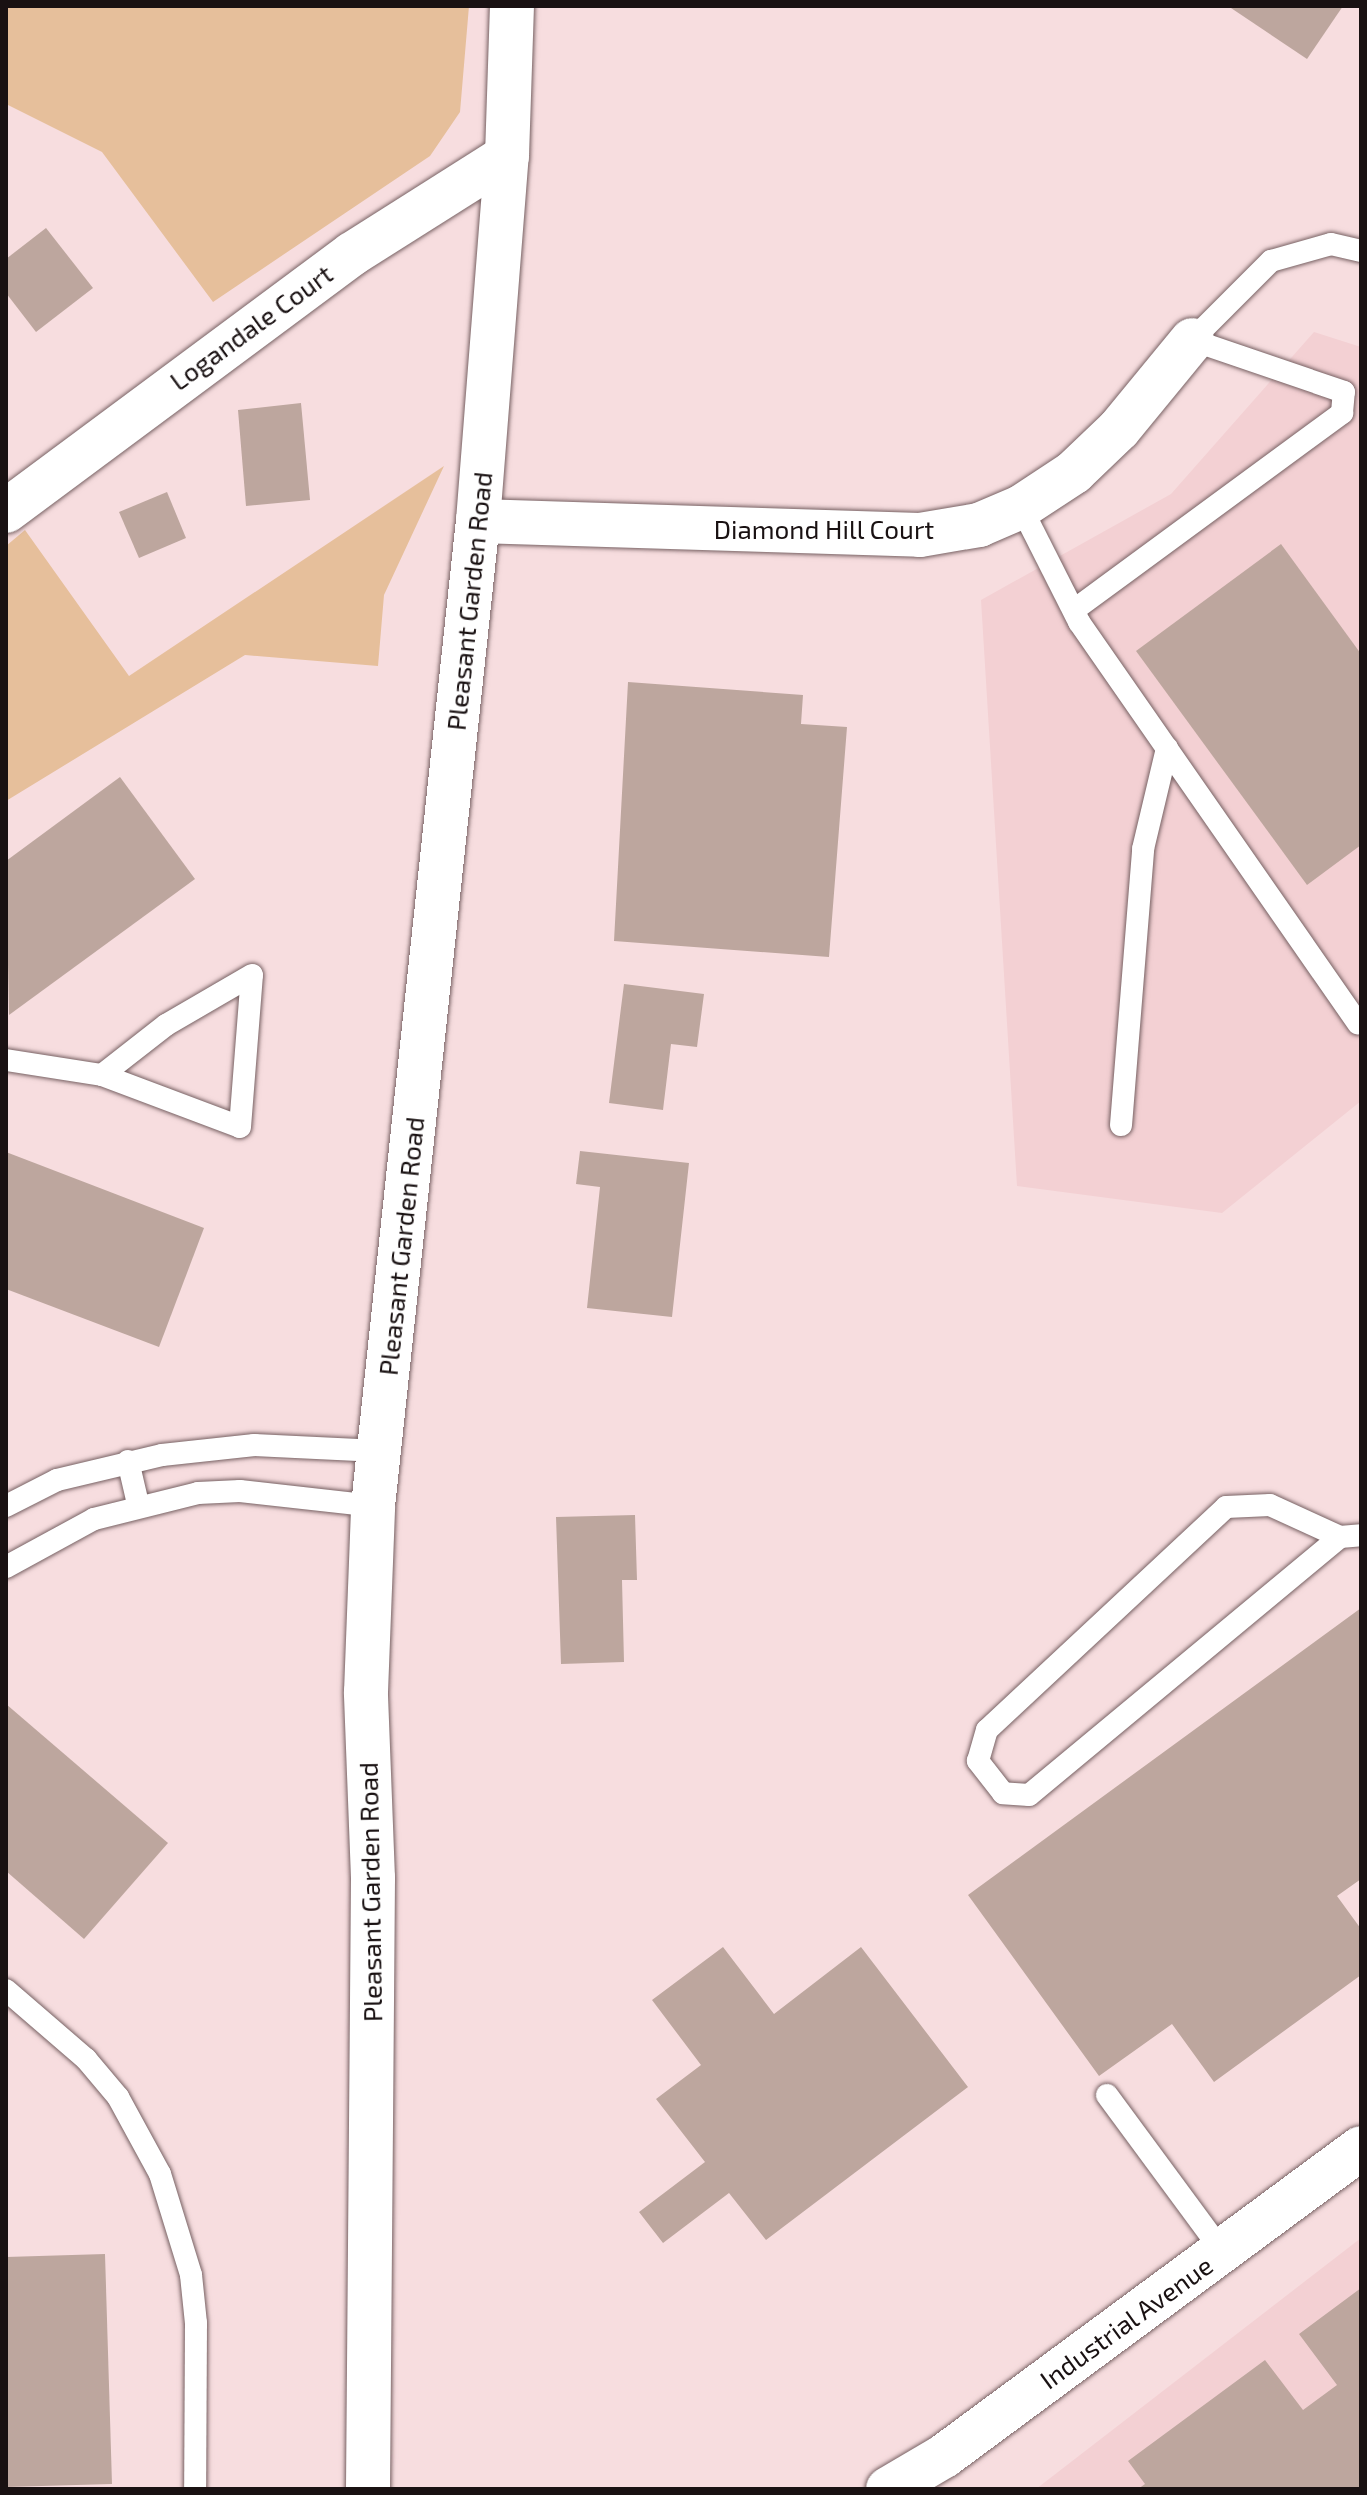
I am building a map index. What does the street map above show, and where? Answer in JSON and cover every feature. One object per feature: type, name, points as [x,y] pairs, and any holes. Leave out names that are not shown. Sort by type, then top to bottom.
[{"type":"main road","name":"Pleasant Garden Road","points":[[368,2489],[373,1878],[366,1692],[373,1506],[478,521],[507,156],[512,6]]},
{"type":"main road","name":"Logandale Court","points":[[6,511],[352,254],[507,156]]},
{"type":"main road","name":"Diamond Hill Court","points":[[478,521],[920,535],[979,525],[1021,507],[1074,472],[1119,429],[1192,340]]},
{"type":"main road","name":"Industrial Avenue","points":[[888,2489],[944,2456],[1361,2148]]},
{"type":"lane","points":[[1074,610],[1342,413],[1344,392],[1192,340],[1271,261],[1331,244],[1361,251]]},
{"type":"lane","points":[[1021,507],[1074,610],[1358,1024]]},
{"type":"lane","points":[[1121,1125],[1143,849],[1167,748]]},
{"type":"lane","points":[[6,1060],[102,1075],[240,1127],[252,975],[166,1025],[102,1075]]},
{"type":"lane","points":[[6,1506],[57,1480],[128,1461],[254,1445],[379,1451]]},
{"type":"lane","points":[[128,1461],[138,1504]]},
{"type":"lane","points":[[6,1567],[43,1543],[138,1504],[240,1491],[373,1506]]},
{"type":"lane","points":[[1270,1505],[1351,1536],[1029,1795],[1003,1793],[978,1761],[987,1730],[1226,1507],[1270,1505]]},
{"type":"lane","points":[[6,1990],[86,2059],[118,2097],[160,2174],[191,2275],[196,2323],[195,2489]]},
{"type":"lane","points":[[1107,2095],[1222,2251]]},
{"type":"shaded area","points":[[6,6],[469,6],[460,112],[430,156],[213,302],[102,152],[6,104]]},
{"type":"shaded area","points":[[1314,332],[1361,347],[1361,1101],[1222,1213],[1017,1186],[981,600],[1171,494]]},
{"type":"shaded area","points":[[444,466],[384,595],[378,666],[245,655],[6,801],[6,546],[25,530],[129,676]]},
{"type":"shaded area","points":[[1361,2238],[1361,2489],[1036,2489]]},
{"type":"building","points":[[1228,6],[1343,6],[1307,59]]},
{"type":"building","points":[[46,228],[93,288],[36,332],[6,293],[6,259]]},
{"type":"building","points":[[301,403],[310,500],[246,506],[238,410]]},
{"type":"building","points":[[167,492],[186,538],[139,558],[119,512]]},
{"type":"building","points":[[1281,544],[1361,654],[1361,845],[1307,885],[1136,651]]},
{"type":"building","points":[[628,682],[803,695],[801,724],[847,727],[829,957],[614,941]]},
{"type":"building","points":[[120,777],[195,879],[9,1015],[6,861]]},
{"type":"building","points":[[624,984],[704,994],[697,1047],[671,1044],[663,1110],[609,1103]]},
{"type":"building","points":[[580,1151],[689,1163],[672,1317],[587,1308],[600,1187],[576,1184]]},
{"type":"building","points":[[6,1152],[204,1228],[159,1347],[6,1289]]},
{"type":"building","points":[[635,1515],[637,1580],[622,1580],[624,1662],[561,1664],[556,1517]]},
{"type":"building","points":[[1361,1608],[1361,1879],[1337,1896],[1361,1929],[1361,1975],[1214,2082],[1172,2024],[1099,2076],[968,1895]]},
{"type":"building","points":[[6,1704],[168,1843],[84,1939],[6,1871]]},
{"type":"building","points":[[723,1947],[774,2014],[861,1947],[968,2087],[766,2240],[729,2193],[663,2243],[639,2212],[705,2162],[656,2099],[701,2065],[652,2000]]},
{"type":"building","points":[[105,2254],[112,2484],[6,2487],[6,2257]]},
{"type":"building","points":[[1361,2288],[1361,2489],[1138,2489],[1145,2484],[1128,2461],[1265,2360],[1303,2410],[1337,2385],[1299,2334]]}]
